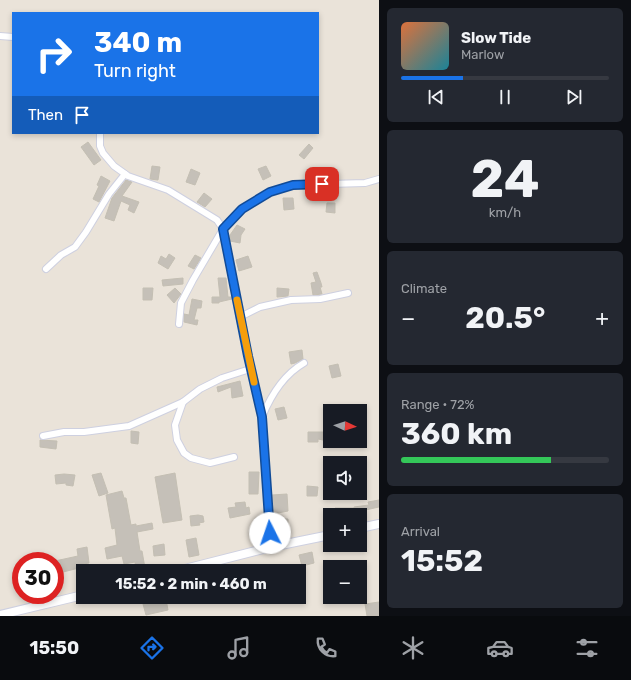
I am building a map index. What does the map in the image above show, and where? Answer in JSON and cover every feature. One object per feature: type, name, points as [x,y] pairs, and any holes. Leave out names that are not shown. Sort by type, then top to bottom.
[{"type":"street","points":[[0,36],[12,37]]},
{"type":"street","points":[[100,134],[100,146],[102,153],[114,166],[125,174],[148,184],[168,190],[217,220],[223,229],[250,369],[262,417],[271,547]]},
{"type":"street","points":[[46,269],[75,247],[109,194],[125,174]]},
{"type":"street","points":[[179,324],[181,303],[223,229],[242,209],[270,192],[293,185],[365,182],[379,179]]},
{"type":"street","points":[[240,316],[260,307],[291,300],[320,299],[348,293]]},
{"type":"street","points":[[262,417],[269,401],[281,383],[295,368],[304,363]]},
{"type":"street","points":[[43,436],[64,432],[108,430],[129,426],[183,402],[200,389],[222,378],[250,369]]},
{"type":"street","points":[[183,402],[175,425],[177,440],[184,453],[192,458],[210,463],[234,457]]},
{"type":"street","points":[[367,527],[379,524]]},
{"type":"street","points":[[204,564],[271,547],[323,536]]},
{"type":"street","points":[[3,615],[76,597]]},
{"type":"building","points":[[88,142],[101,160],[94,165],[81,147]]},
{"type":"building","points":[[309,144],[313,148],[304,159],[299,155]]},
{"type":"building","points":[[152,166],[160,167],[158,180],[150,179]]},
{"type":"building","points":[[266,166],[271,176],[263,180],[258,169]]},
{"type":"building","points":[[191,169],[200,173],[195,185],[186,182]]},
{"type":"building","points":[[101,176],[110,181],[99,202],[93,199],[99,186],[97,185]]},
{"type":"building","points":[[126,180],[132,182],[122,196],[139,202],[134,213],[128,210],[130,205],[121,201],[114,221],[105,218],[112,198]]},
{"type":"building","points":[[204,193],[212,199],[205,207],[197,202]]},
{"type":"building","points":[[283,198],[293,198],[294,209],[284,210]]},
{"type":"building","points":[[327,203],[335,203],[335,213],[326,212]]},
{"type":"building","points":[[237,225],[245,229],[241,235],[240,243],[230,241],[230,235]]},
{"type":"building","points":[[169,254],[175,258],[168,269],[158,263],[161,256],[166,259]]},
{"type":"building","points":[[195,255],[201,258],[194,269],[188,266]]},
{"type":"building","points":[[248,256],[252,267],[239,271],[236,260]]},
{"type":"building","points":[[317,272],[322,287],[320,287],[322,294],[313,295],[311,283],[316,282],[313,273]]},
{"type":"building","points":[[183,278],[183,284],[163,286],[162,280]]},
{"type":"building","points":[[218,278],[226,278],[228,297],[232,297],[232,299],[219,303],[212,303],[212,297],[220,297]]},
{"type":"building","points":[[143,288],[153,288],[152,300],[143,300]]},
{"type":"building","points":[[175,288],[181,294],[174,303],[167,295]]},
{"type":"building","points":[[277,288],[289,289],[288,296],[277,297]]},
{"type":"building","points":[[192,299],[202,301],[201,308],[197,308],[194,320],[198,320],[197,325],[184,322],[184,314],[189,315]]},
{"type":"building","points":[[302,350],[303,359],[291,364],[289,352]]},
{"type":"building","points":[[338,364],[341,376],[332,378],[329,366]]},
{"type":"building","points":[[240,381],[243,396],[232,398],[231,387],[218,392],[217,387]]},
{"type":"building","points":[[284,407],[287,418],[278,420],[275,409]]},
{"type":"building","points":[[131,431],[139,432],[138,444],[131,443]]},
{"type":"building","points":[[308,432],[323,432],[323,440],[318,439],[318,442],[308,442]]},
{"type":"building","points":[[40,440],[57,441],[56,449],[40,447]]},
{"type":"building","points":[[249,472],[259,472],[258,494],[249,494]]},
{"type":"building","points":[[101,473],[108,493],[99,496],[92,475]]},
{"type":"building","points":[[175,473],[182,520],[163,523],[155,477]]},
{"type":"building","points":[[55,475],[75,475],[73,486],[66,485],[66,483],[56,484]]},
{"type":"building","points":[[307,486],[318,487],[317,496],[307,496]]},
{"type":"building","points":[[122,491],[124,498],[126,498],[131,525],[136,524],[136,526],[152,523],[153,529],[137,532],[140,551],[142,551],[144,564],[135,564],[135,562],[124,564],[122,556],[107,559],[105,548],[117,545],[115,528],[112,529],[106,495]]},
{"type":"building","points":[[287,494],[288,511],[273,514],[272,495]]},
{"type":"building","points":[[379,500],[379,507],[367,510],[367,508],[354,508],[369,505],[368,502]]},
{"type":"building","points":[[245,502],[246,508],[249,507],[250,514],[230,518],[228,508],[236,507],[235,503]]},
{"type":"building","points":[[190,516],[203,516],[204,522],[199,523],[200,525],[191,526]]},
{"type":"building","points":[[275,519],[288,519],[288,530],[275,529]]},
{"type":"building","points":[[196,538],[199,555],[189,557],[186,540]]},
{"type":"building","points":[[164,544],[165,555],[154,556],[153,546]]},
{"type":"building","points":[[87,547],[89,563],[76,564],[76,569],[64,572],[64,559],[78,556],[77,549]]},
{"type":"building","points":[[312,552],[314,563],[306,565],[301,564],[299,555]]},
{"type":"building","points":[[379,602],[379,616],[367,616],[365,604]]},
{"type":"building","points":[[143,604],[167,604],[168,610],[146,615]]},
{"type":"slow traffic","points":[[237,300],[254,382]]},
{"type":"route","points":[[270,533],[262,417],[248,356],[223,229],[242,209],[270,192],[293,185],[322,184]]}]
